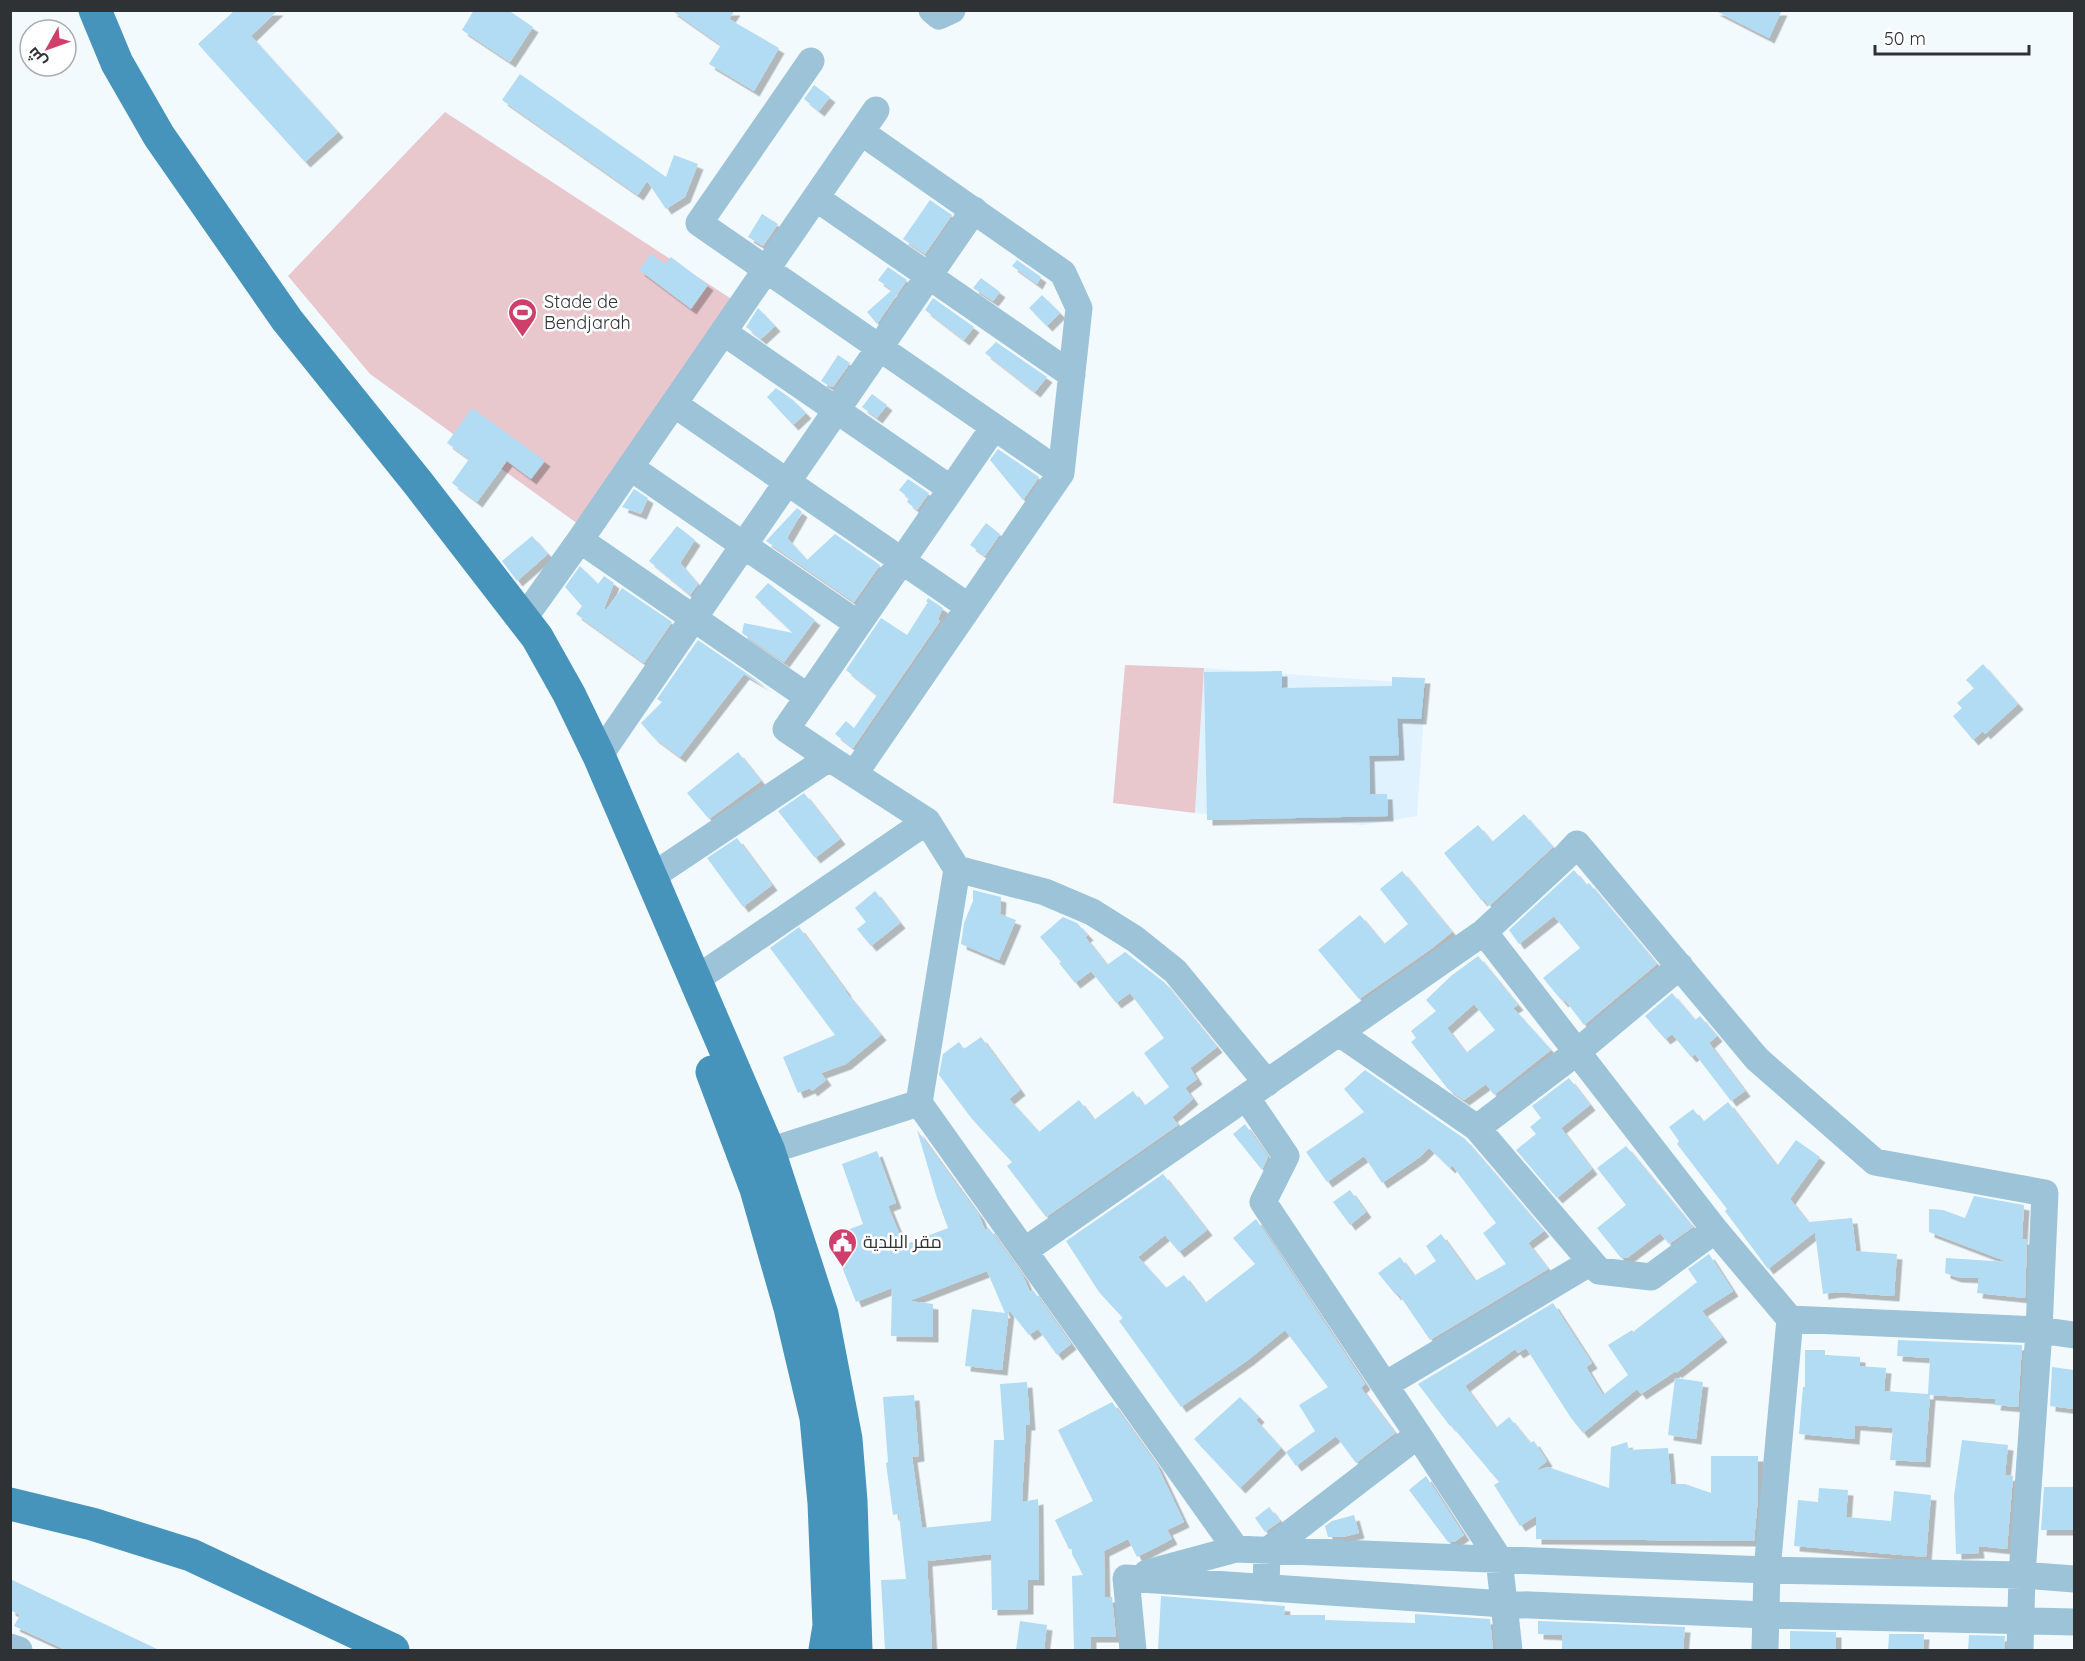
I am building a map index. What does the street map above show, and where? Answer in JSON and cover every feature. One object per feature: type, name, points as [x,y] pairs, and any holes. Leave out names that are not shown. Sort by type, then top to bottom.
[{"type":"main road","points":[[95,10],[117,63],[159,136],[287,320],[524,618],[569,694],[599,756],[769,1151],[822,1314],[846,1439],[851,1501],[856,1650]]},
{"type":"main road","points":[[287,320],[318,382],[341,417],[471,580],[514,643],[543,692],[584,776],[712,1073],[756,1189],[790,1308],[816,1418],[824,1503],[829,1626],[825,1650]]},
{"type":"main road","points":[[10,1504],[92,1524],[191,1555],[393,1650]]},
{"type":"main road","points":[[10,1514],[184,1571],[344,1650]]},
{"type":"street","points":[[932,10],[939,16],[952,10]]},
{"type":"street","points":[[811,62],[699,223],[1061,473]]},
{"type":"street","points":[[524,618],[876,110]]},
{"type":"street","points":[[855,773],[1061,473],[1079,308],[1063,273],[861,132]]},
{"type":"street","points":[[816,198],[1072,375]]},
{"type":"street","points":[[599,756],[974,210]]},
{"type":"street","points":[[723,332],[951,489]]},
{"type":"street","points":[[674,404],[969,607]]},
{"type":"street","points":[[994,427],[786,729],[927,821],[957,869],[920,1103],[1236,1549]]},
{"type":"street","points":[[630,467],[858,624]]},
{"type":"street","points":[[580,540],[808,698]]},
{"type":"street","points":[[651,877],[829,758]]},
{"type":"street","points":[[695,980],[927,821]]},
{"type":"street","points":[[1024,1251],[1484,932],[1577,844],[1757,1059],[1875,1162],[2045,1193],[2039,1330],[2022,1575],[2020,1650]]},
{"type":"street","points":[[957,869],[1045,892],[1092,912],[1135,939],[1175,971],[1257,1090],[1286,1156],[1263,1202],[1499,1559],[1509,1650]]},
{"type":"street","points":[[1484,932],[1715,1230],[1790,1319],[1767,1570],[1765,1650]]},
{"type":"street","points":[[1477,1128],[1577,1052],[1680,966]]},
{"type":"street","points":[[1339,1033],[1477,1128],[1599,1271],[1651,1277],[1715,1230]]},
{"type":"street","points":[[769,1151],[920,1103]]},
{"type":"street","points":[[1385,1385],[1591,1262]]},
{"type":"street","points":[[1790,1319],[2039,1330],[2074,1335]]},
{"type":"street","points":[[1266,1588],[1268,1551],[1418,1435]]},
{"type":"street","points":[[1126,1578],[1236,1549],[1767,1570],[2022,1575],[2074,1579]]},
{"type":"street","points":[[1126,1578],[1504,1604],[1766,1615],[2074,1622]]},
{"type":"street","points":[[1126,1578],[1133,1650]]},
{"type":"street","points":[[10,1647],[19,1650]]},
{"type":"shaded area","name":"Stade de Bendjarah","points":[[445,112],[733,300],[578,524],[370,374],[288,276]]},
{"type":"shaded area","points":[[1125,665],[1204,668],[1195,813],[1113,803]]},
{"type":"shaded area","points":[[1204,668],[1426,684],[1417,816],[1363,825],[1195,813]]},
{"type":"building","points":[[235,10],[278,10],[251,36],[338,132],[305,162],[198,44]]},
{"type":"building","points":[[474,10],[508,10],[533,27],[510,62],[462,30]]},
{"type":"building","points":[[671,10],[735,10],[729,19],[779,48],[754,91],[709,64],[721,45]]},
{"type":"building","points":[[1714,10],[1782,10],[1769,38]]},
{"type":"building","points":[[520,74],[666,177],[674,155],[698,164],[685,197],[666,209],[647,181],[638,195],[502,100]]},
{"type":"building","points":[[814,85],[830,97],[819,111],[804,99]]},
{"type":"building","points":[[930,200],[952,215],[925,254],[903,239]]},
{"type":"building","points":[[762,214],[778,224],[763,246],[748,237]]},
{"type":"building","points":[[651,254],[665,264],[671,257],[708,285],[691,309],[639,270]]},
{"type":"building","points":[[1017,260],[1041,277],[1037,284],[1012,266]]},
{"type":"building","points":[[888,267],[907,280],[877,324],[867,312],[892,290],[878,280]]},
{"type":"building","points":[[981,278],[1000,292],[993,301],[973,288]]},
{"type":"building","points":[[1042,295],[1060,313],[1047,326],[1029,308]]},
{"type":"building","points":[[933,298],[974,327],[964,340],[925,310]]},
{"type":"building","points":[[758,308],[775,326],[761,339],[746,327]]},
{"type":"building","points":[[996,342],[1047,377],[1035,392],[985,353]]},
{"type":"building","points":[[838,355],[850,363],[831,387],[821,381]]},
{"type":"building","points":[[776,388],[806,413],[793,425],[767,397]]},
{"type":"building","points":[[872,394],[887,405],[877,418],[862,407]]},
{"type":"building","points":[[472,408],[545,461],[531,479],[507,461],[477,502],[452,483],[469,459],[447,443]]},
{"type":"building","points":[[998,449],[1039,477],[1023,500],[990,460]]},
{"type":"building","points":[[908,479],[929,493],[917,510],[907,502],[909,498],[899,490]]},
{"type":"building","points":[[634,489],[648,498],[641,514],[622,507]]},
{"type":"building","points":[[797,508],[802,512],[787,538],[807,560],[835,534],[880,565],[854,602],[766,541]]},
{"type":"building","points":[[986,523],[1000,534],[985,556],[970,545]]},
{"type":"building","points":[[677,526],[695,540],[680,563],[698,584],[690,595],[649,561]]},
{"type":"building","points":[[532,536],[548,554],[517,581],[502,561]]},
{"type":"building","points":[[580,566],[598,584],[604,576],[614,583],[604,609],[606,610],[622,588],[672,622],[644,663],[576,614],[582,606],[565,587]]},
{"type":"building","points":[[768,583],[815,620],[784,662],[742,633],[744,623],[793,633],[755,597]]},
{"type":"building","points":[[928,598],[943,608],[938,619],[940,621],[853,748],[835,734],[846,721],[854,728],[877,695],[846,670],[881,618],[907,635],[928,602],[926,602]]},
{"type":"building","points":[[698,640],[765,686],[744,674],[680,757],[653,737],[641,723],[662,702],[657,699]]},
{"type":"building","points":[[1983,664],[2018,704],[1985,734],[1983,731],[1973,740],[1953,716],[1962,708],[1957,703],[1974,688],[1966,680]]},
{"type":"building","points":[[1282,671],[1282,688],[1392,686],[1392,677],[1425,678],[1421,719],[1397,718],[1399,755],[1369,756],[1370,794],[1387,794],[1388,816],[1207,820],[1204,672]]},
{"type":"building","points":[[738,752],[761,781],[709,819],[687,793]]},
{"type":"building","points":[[804,793],[840,839],[815,858],[778,811]]},
{"type":"building","points":[[1524,814],[1553,847],[1489,906],[1484,899],[1482,901],[1444,853],[1478,825],[1492,842]]},
{"type":"building","points":[[737,838],[772,885],[743,907],[707,858]]},
{"type":"building","points":[[1574,870],[1586,885],[1589,883],[1657,964],[1584,1025],[1565,1000],[1563,1002],[1543,978],[1580,948],[1554,916],[1519,944],[1509,930]]},
{"type":"building","points":[[1402,871],[1452,932],[1359,999],[1318,950],[1360,915],[1384,944],[1408,924],[1380,889]]},
{"type":"building","points":[[973,890],[1001,897],[1000,914],[1016,920],[999,960],[961,944],[964,923],[973,901]]},
{"type":"building","points":[[875,891],[900,923],[871,946],[857,929],[866,922],[855,908]]},
{"type":"building","points":[[1063,917],[1077,923],[1088,935],[1085,937],[1107,965],[1125,952],[1164,982],[1217,1047],[1190,1068],[1197,1079],[1185,1088],[1193,1099],[1172,1117],[1178,1125],[1046,1217],[1007,1166],[1012,1162],[972,1119],[939,1075],[943,1054],[959,1042],[964,1049],[981,1037],[1020,1090],[1009,1099],[1039,1132],[1079,1100],[1094,1120],[1133,1091],[1144,1106],[1169,1087],[1144,1053],[1164,1038],[1130,993],[1116,1003],[1091,971],[1075,983],[1040,937]]},
{"type":"building","points":[[799,927],[845,991],[881,1035],[846,1064],[821,1073],[826,1080],[812,1091],[810,1088],[798,1093],[783,1057],[835,1035],[770,948]]},
{"type":"building","points":[[1478,956],[1518,1005],[1513,1008],[1551,1050],[1494,1095],[1486,1084],[1464,1100],[1448,1089],[1411,1042],[1416,1038],[1411,1031],[1436,1011],[1426,1000],[1451,976]],"holes":[[[1474,1004],[1495,1030],[1466,1053],[1447,1028]]]},
{"type":"building","points":[[1672,993],[1695,1020],[1700,1016],[1717,1036],[1709,1043],[1745,1091],[1731,1101],[1695,1054],[1691,1057],[1672,1034],[1665,1039],[1645,1016]]},
{"type":"building","points":[[1365,1070],[1465,1139],[1544,1231],[1528,1243],[1548,1269],[1430,1340],[1398,1293],[1396,1295],[1378,1273],[1400,1257],[1414,1276],[1436,1261],[1426,1246],[1441,1234],[1475,1281],[1506,1264],[1483,1233],[1496,1223],[1452,1165],[1450,1168],[1429,1148],[1420,1157],[1382,1183],[1364,1156],[1327,1182],[1306,1152],[1364,1112],[1344,1089]]},
{"type":"building","points":[[1569,1078],[1590,1105],[1561,1128],[1592,1169],[1557,1198],[1516,1150],[1536,1134],[1530,1127],[1541,1118],[1532,1106]]},
{"type":"building","points":[[1728,1102],[1777,1166],[1796,1140],[1820,1157],[1790,1199],[1808,1222],[1852,1218],[1856,1251],[1897,1254],[1894,1296],[1836,1292],[1823,1294],[1815,1232],[1768,1269],[1725,1211],[1727,1209],[1677,1144],[1679,1141],[1669,1127],[1693,1109],[1703,1122]]},
{"type":"building","points":[[1245,1124],[1268,1157],[1262,1170],[1233,1134]]},
{"type":"building","points":[[917,1130],[979,1215],[985,1230],[989,1228],[1023,1276],[1030,1292],[1033,1290],[1071,1344],[1057,1355],[1038,1329],[1029,1335],[1009,1310],[1002,1370],[965,1366],[972,1309],[1005,1313],[987,1271],[909,1301],[933,1304],[933,1337],[891,1336],[892,1288],[856,1302],[830,1237],[863,1224],[842,1164],[877,1151],[896,1203],[888,1206],[904,1245],[948,1228]]},
{"type":"building","points":[[1626,1146],[1693,1227],[1669,1244],[1660,1233],[1627,1258],[1621,1258],[1597,1228],[1626,1205],[1597,1168]]},
{"type":"building","points":[[1163,1174],[1207,1230],[1179,1252],[1165,1235],[1138,1257],[1166,1288],[1184,1275],[1205,1303],[1255,1264],[1233,1238],[1256,1219],[1365,1384],[1361,1388],[1395,1433],[1356,1463],[1336,1436],[1296,1466],[1286,1452],[1315,1431],[1299,1405],[1328,1387],[1285,1330],[1248,1360],[1181,1407],[1119,1321],[1123,1318],[1099,1292],[1066,1241]]},
{"type":"building","points":[[1350,1190],[1366,1212],[1350,1225],[1333,1202]]},
{"type":"building","points":[[1974,1196],[2024,1205],[2022,1239],[2027,1240],[2025,1298],[1977,1293],[1979,1278],[1956,1277],[1945,1273],[1946,1258],[2008,1262],[1929,1232],[1929,1209],[1943,1210],[1965,1218]]},
{"type":"building","points":[[1709,1254],[1733,1291],[1702,1311],[1722,1337],[1676,1373],[1676,1371],[1641,1394],[1637,1389],[1583,1433],[1526,1348],[1518,1353],[1515,1349],[1465,1386],[1496,1428],[1509,1417],[1530,1443],[1534,1441],[1547,1461],[1535,1471],[1548,1467],[1609,1488],[1611,1447],[1627,1442],[1629,1450],[1668,1448],[1671,1484],[1685,1484],[1711,1493],[1711,1456],[1758,1456],[1758,1497],[1754,1541],[1536,1539],[1536,1516],[1520,1526],[1494,1485],[1499,1482],[1450,1426],[1418,1384],[1553,1303],[1592,1363],[1586,1367],[1603,1395],[1628,1375],[1608,1345],[1632,1330],[1633,1332],[1697,1282],[1688,1269]]},
{"type":"building","points":[[1898,1340],[2022,1345],[2018,1407],[1995,1405],[1996,1399],[1930,1395],[1925,1462],[1890,1460],[1893,1428],[1855,1425],[1854,1439],[1799,1434],[1803,1387],[1805,1387],[1805,1350],[1825,1350],[1825,1355],[1860,1357],[1860,1366],[1886,1368],[1884,1391],[1928,1394],[1930,1358],[1897,1356]]},
{"type":"building","points":[[2052,1367],[2074,1370],[2074,1409],[2050,1406]]},
{"type":"building","points":[[1675,1378],[1703,1382],[1696,1439],[1668,1435]]},
{"type":"building","points":[[1027,1382],[1030,1425],[1026,1425],[1022,1502],[1038,1499],[1039,1580],[1028,1580],[1028,1609],[992,1610],[991,1554],[927,1561],[932,1650],[885,1650],[881,1580],[906,1579],[899,1514],[893,1515],[886,1463],[888,1462],[883,1397],[914,1395],[919,1456],[912,1457],[922,1528],[991,1521],[994,1440],[1004,1440],[1000,1384]]},
{"type":"building","points":[[1240,1397],[1259,1417],[1256,1420],[1281,1448],[1240,1488],[1194,1439]]},
{"type":"building","points":[[1112,1402],[1157,1465],[1184,1522],[1167,1530],[1172,1539],[1137,1557],[1128,1539],[1104,1551],[1105,1597],[1112,1597],[1116,1637],[1091,1637],[1091,1650],[1074,1650],[1072,1576],[1083,1575],[1072,1554],[1072,1549],[1069,1549],[1055,1520],[1093,1501],[1058,1430]]},
{"type":"building","points":[[1962,1440],[2008,1445],[2005,1475],[2013,1476],[2007,1549],[1978,1546],[1979,1553],[1956,1554],[1954,1496]]},
{"type":"building","points":[[1426,1476],[1464,1535],[1454,1542],[1448,1542],[1409,1490]]},
{"type":"building","points":[[2044,1487],[2074,1487],[2074,1530],[2041,1530]]},
{"type":"building","points":[[1819,1488],[1848,1490],[1846,1517],[1891,1521],[1894,1491],[1931,1495],[1926,1557],[1794,1546],[1798,1500],[1818,1502]]},
{"type":"building","points":[[1269,1507],[1280,1521],[1265,1532],[1255,1518]]},
{"type":"building","points":[[1354,1515],[1359,1533],[1343,1537],[1328,1537],[1325,1526],[1332,1521]]},
{"type":"building","points":[[10,1579],[159,1650],[66,1650],[14,1626],[20,1615],[10,1610]]},
{"type":"building","points":[[1161,1596],[1285,1606],[1284,1615],[1325,1615],[1325,1620],[1415,1623],[1415,1614],[1490,1619],[1493,1650],[1158,1650]]},
{"type":"building","points":[[1020,1621],[1047,1625],[1044,1650],[1016,1650]]},
{"type":"building","points":[[1538,1621],[1685,1627],[1683,1650],[1562,1650],[1562,1635],[1538,1634]]},
{"type":"building","points":[[1790,1631],[1836,1632],[1836,1650],[1790,1650]]},
{"type":"building","points":[[1889,1634],[1924,1634],[1923,1650],[1888,1650]]},
{"type":"building","points":[[1969,1635],[2005,1636],[2004,1650],[1968,1650]]},
{"type":"place","name":"Stade de Bendjarah","points":[[523,338]]},
{"type":"place","name":"مقر البلدية","points":[[842,1268]]}]
